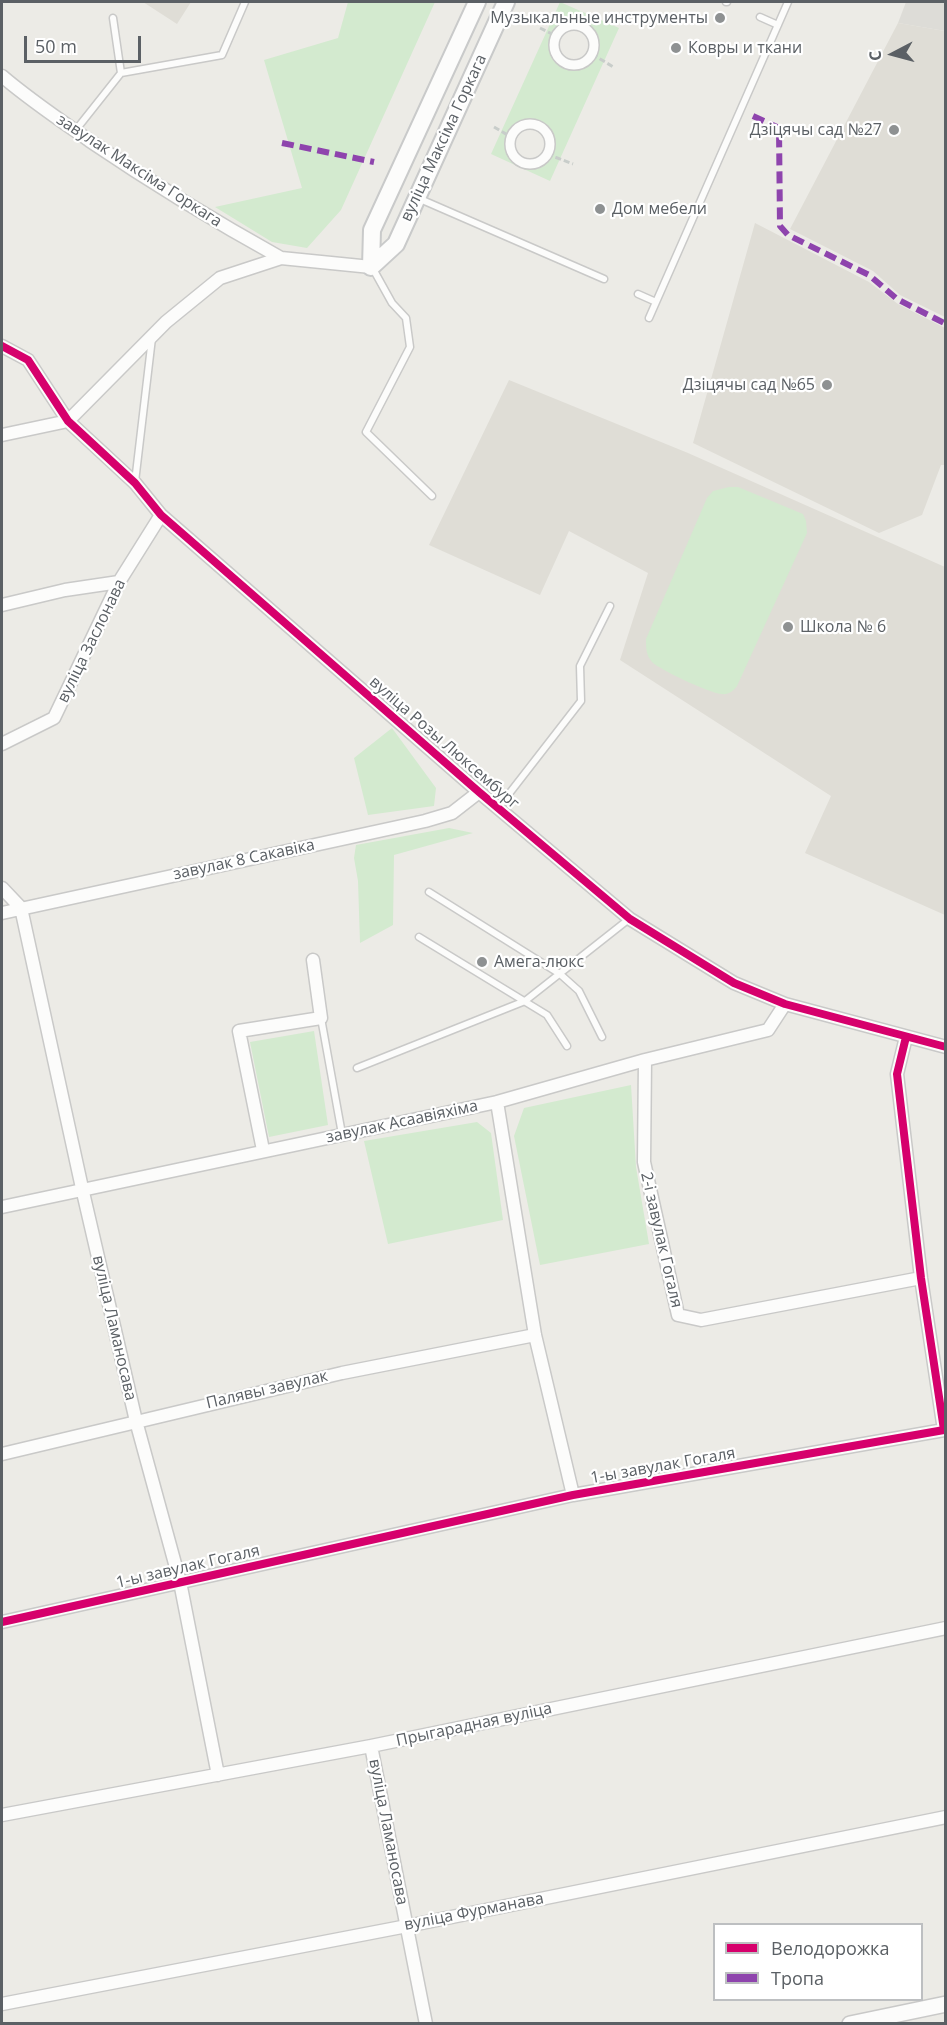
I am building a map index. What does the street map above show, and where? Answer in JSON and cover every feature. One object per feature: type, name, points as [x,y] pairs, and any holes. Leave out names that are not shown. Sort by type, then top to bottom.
[{"type":"main road","name":"вуліца Максіма Горкага","points":[[371,267],[372,230],[477,2]]},
{"type":"main road","name":"вуліца Максіма Горкага","points":[[371,267],[396,244],[506,2]]},
{"type":"street","points":[[568,26],[583,27],[593,39],[592,54],[580,65],[565,64],[555,52],[556,36],[568,26]]},
{"type":"street","name":"завулак Максіма Горкага","points":[[2,76],[27,98],[123,163],[230,230],[281,258]]},
{"type":"street","points":[[524,125],[539,126],[549,138],[547,153],[535,164],[521,162],[511,150],[511,137],[517,128],[524,125]]},
{"type":"street","points":[[2,435],[68,421],[166,322],[220,278],[281,258],[371,267]]},
{"type":"street","name":"вуліца Розы Люксембург","points":[[2,346],[28,360],[68,421],[135,483],[161,515],[479,792],[630,919],[734,983],[785,1004],[945,1047]]},
{"type":"street","name":"вуліца Заслонава","points":[[2,744],[54,718],[119,582],[161,515]]},
{"type":"street","points":[[2,605],[64,590],[119,582]]},
{"type":"street","name":"завулак 8 Сакавіка","points":[[2,913],[425,821],[452,813],[479,792]]},
{"type":"street","points":[[2,888],[21,908]]},
{"type":"street","name":"вуліца Ламаносава","points":[[21,908],[136,1421],[180,1582],[218,1775]]},
{"type":"street","points":[[263,1150],[238,1031],[321,1018],[313,960]]},
{"type":"street","name":"завулак Асаавіяхіма","points":[[2,1207],[82,1188],[497,1102],[645,1060],[768,1030],[785,1004]]},
{"type":"street","name":"1-ы завулак Гогаля","points":[[2,1622],[573,1495],[944,1430],[921,1278],[897,1074],[906,1037]]},
{"type":"street","name":"2-і завулак Гогаля","points":[[645,1060],[644,1162],[678,1315],[701,1320],[921,1278]]},
{"type":"street","name":"1-ы завулак Гогаля","points":[[497,1102],[535,1335],[573,1495]]},
{"type":"street","name":"Палявы завулак","points":[[2,1454],[342,1373],[535,1335]]},
{"type":"street","name":"Прыгарадная вуліца","points":[[2,1815],[370,1746],[945,1628]]},
{"type":"street","name":"вуліца Ламаносава","points":[[370,1746],[426,2024]]},
{"type":"street","name":"вуліца Фурманава","points":[[2,2004],[407,1926],[945,1817]]},
{"type":"street","points":[[850,2024],[945,2004]]},
{"type":"lane","points":[[75,130],[121,72],[222,56],[245,2]]},
{"type":"lane","points":[[649,318],[788,2]]},
{"type":"lane","points":[[760,17],[778,25]]},
{"type":"lane","points":[[113,18],[121,72]]},
{"type":"lane","points":[[416,198],[604,279]]},
{"type":"lane","points":[[371,267],[392,303],[406,318],[410,347],[366,432],[432,496]]},
{"type":"lane","points":[[638,294],[657,302]]},
{"type":"lane","points":[[135,483],[152,337]]},
{"type":"lane","points":[[498,808],[581,701],[580,666],[610,606]]},
{"type":"lane","points":[[429,892],[560,974],[579,991],[602,1037]]},
{"type":"lane","points":[[357,1068],[525,1001],[630,919]]},
{"type":"lane","points":[[419,937],[547,1015],[567,1046]]},
{"type":"lane","points":[[321,1018],[342,1134]]},
{"type":"path","points":[[540,28],[556,36]]},
{"type":"path","points":[[592,54],[615,68]]},
{"type":"path","points":[[494,128],[511,137]]},
{"type":"path","points":[[547,153],[573,164]]},
{"type":"shaded area","points":[[143,2],[191,2],[177,24]]},
{"type":"shaded area","points":[[906,2],[945,2],[945,31],[898,23]]},
{"type":"shaded area","name":"Дзіцячы сад №27","points":[[898,23],[945,31],[945,317],[900,295],[873,271],[790,229]]},
{"type":"shaded area","name":"Дзіцячы сад №65","points":[[755,223],[869,282],[898,304],[945,328],[945,465],[941,465],[922,515],[879,533],[693,443]]},
{"type":"shaded area","name":"Школа № 6","points":[[509,380],[688,453],[945,567],[945,915],[805,853],[831,796],[620,660],[648,573],[569,531],[540,595],[429,545]]},
{"type":"green space","points":[[348,2],[435,2],[341,210],[307,248],[272,242],[215,207],[302,188],[264,60],[338,38]]},
{"type":"green space","points":[[560,2],[619,28],[550,181],[491,154]],"holes":[[[575,25],[589,31],[594,40],[592,50],[586,59],[577,64],[568,65],[559,59],[554,44],[561,30]],[[531,124],[546,134],[548,149],[542,160],[531,163],[522,162],[511,150],[511,142],[513,134],[520,127]]]},
{"type":"green space","points":[[738,487],[803,514],[807,533],[737,686],[724,694],[696,686],[657,666],[649,657],[646,639],[707,498],[713,491]]},
{"type":"green space","points":[[392,728],[436,788],[434,806],[368,815],[354,758]]},
{"type":"green space","points":[[449,828],[473,833],[394,855],[393,925],[360,943],[358,881],[354,858],[356,845]]},
{"type":"green space","points":[[314,1031],[328,1125],[269,1137],[250,1042]]},
{"type":"green space","points":[[631,1085],[636,1167],[649,1244],[540,1265],[514,1136],[524,1108]]},
{"type":"green space","points":[[477,1122],[491,1133],[503,1220],[388,1244],[364,1141]]},
{"type":"marked path","points":[[753,116],[779,128],[780,226],[788,235],[869,275],[897,299],[946,324]]},
{"type":"marked path","points":[[282,143],[374,162]]},
{"type":"cycle path","points":[[2,346],[28,360],[68,421],[135,483],[161,515],[479,792],[630,919],[734,983],[785,1004],[946,1047]]},
{"type":"cycle path","points":[[2,1622],[573,1495],[944,1430],[921,1278],[897,1074],[906,1037]]},
{"type":"place","name":"Музыкальные инструменты","points":[[720,18]]},
{"type":"place","name":"Ковры и ткани","points":[[676,48]]},
{"type":"place","name":"Дзіцячы сад №27","points":[[894,130]]},
{"type":"place","name":"Дом мебели","points":[[600,209]]},
{"type":"place","name":"Дзіцячы сад №65","points":[[827,385]]},
{"type":"place","name":"Школа № 6","points":[[788,627]]},
{"type":"place","name":"Амега-люкс","points":[[482,962]]}]
